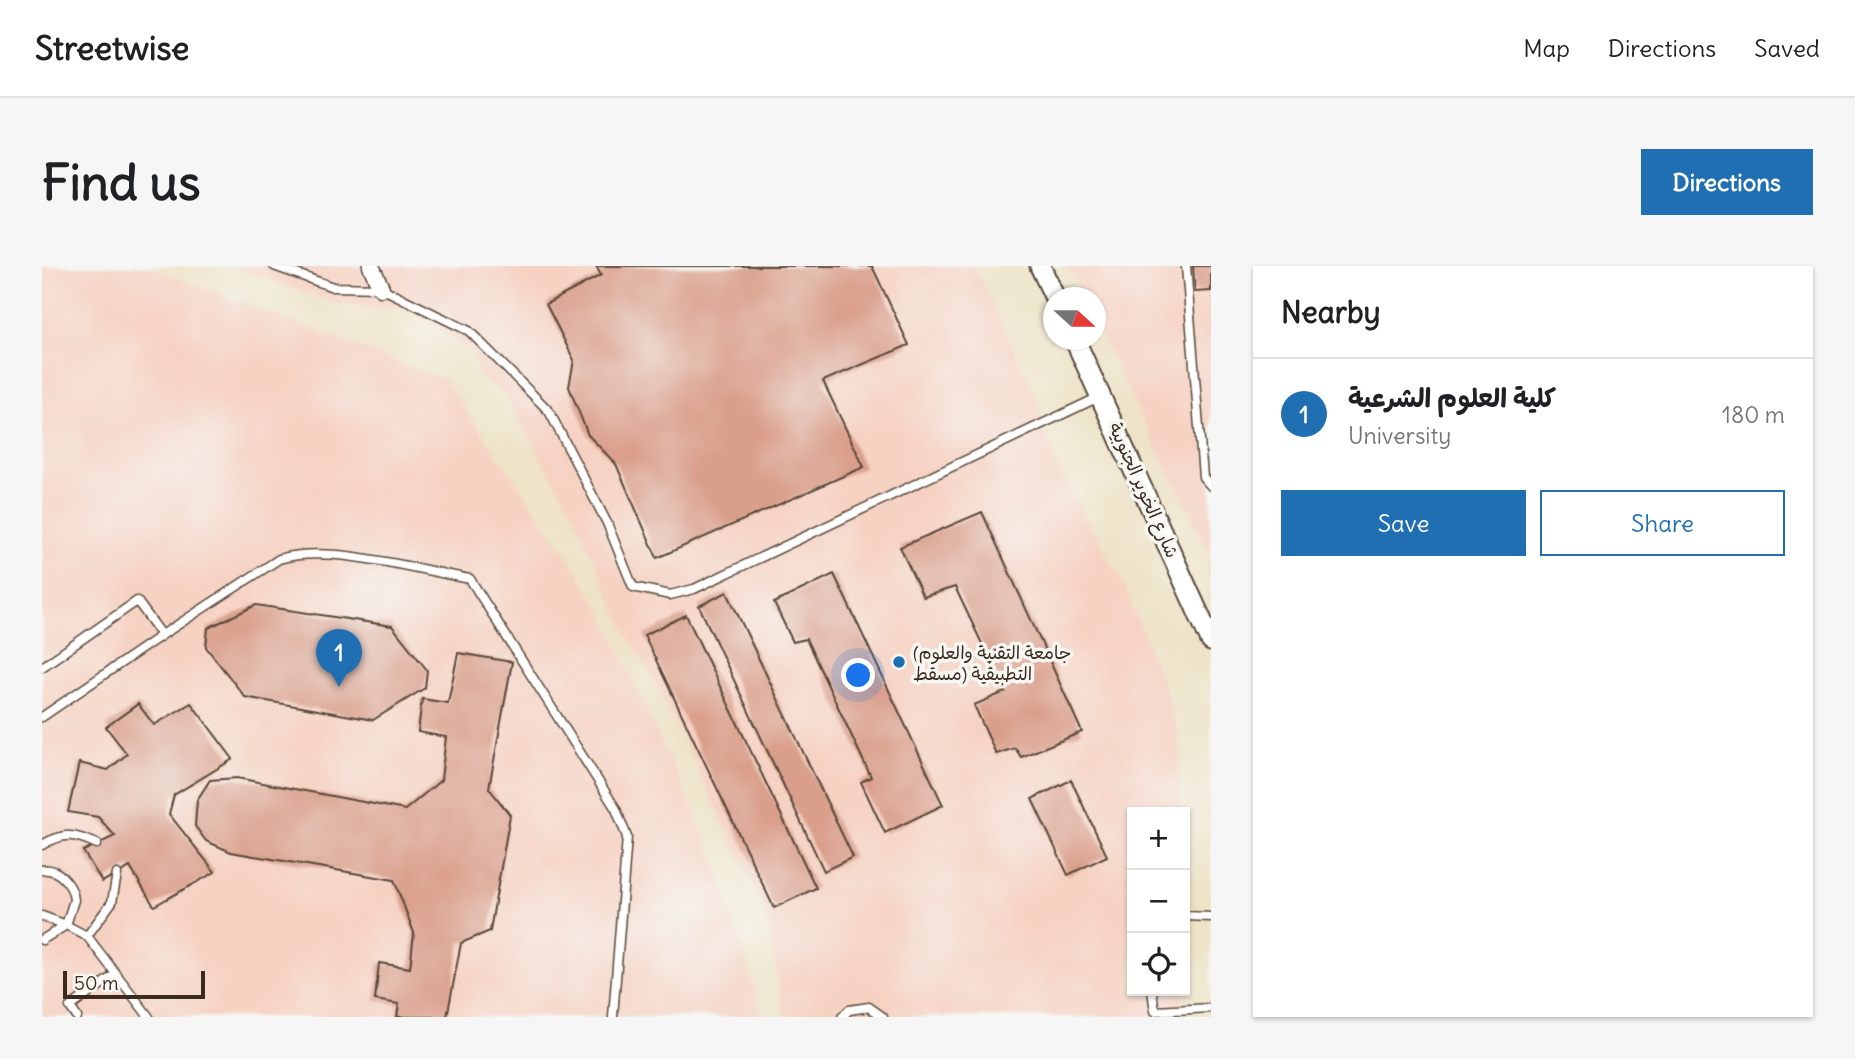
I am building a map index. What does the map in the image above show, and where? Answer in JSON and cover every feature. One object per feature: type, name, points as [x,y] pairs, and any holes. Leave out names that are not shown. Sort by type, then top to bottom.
[{"type":"street","points":[[371,266],[381,288]]},
{"type":"street","points":[[1040,266],[1050,287]]},
{"type":"street","name":"شارع الخوير الجنوبية","points":[[1080,350],[1211,641]]},
{"type":"lane","points":[[274,266],[333,287],[381,288],[469,331],[524,382],[549,411],[607,523],[633,587],[670,596],[694,589],[1102,396]]},
{"type":"lane","points":[[1186,266],[1203,477],[1211,486]]},
{"type":"lane","points":[[42,717],[279,559],[300,553],[343,556],[470,579],[616,808],[627,837],[613,1017]]},
{"type":"lane","points":[[42,667],[137,601],[162,635]]},
{"type":"lane","points":[[42,845],[55,838],[75,835],[97,844]]},
{"type":"lane","points":[[42,870],[56,872],[73,893],[66,925],[42,940]]},
{"type":"lane","points":[[87,936],[112,902],[117,874]]},
{"type":"lane","points":[[42,916],[87,936],[149,1017]]},
{"type":"lane","points":[[1190,916],[1211,917]]},
{"type":"lane","points":[[77,1017],[70,1007],[117,974]]},
{"type":"lane","points":[[1153,996],[1155,1014],[1211,1008]]},
{"type":"lane","points":[[842,1017],[849,1010],[869,1007],[883,1017]]},
{"type":"shaded area","points":[[42,266],[146,266],[445,380],[566,553],[600,608],[712,852],[764,1017],[42,1017]]},
{"type":"shaded area","name":"(جامعة التقنية والعلوم التطبيقية (مسقط","points":[[231,266],[974,266],[1039,404],[1042,424],[1062,477],[1121,578],[1167,694],[1178,733],[1180,807],[1127,807],[1127,996],[1183,996],[1183,1017],[783,1017],[767,913],[656,684],[626,633],[573,512],[504,395],[478,374],[473,353],[410,310],[336,303]]},
{"type":"shaded area","points":[[1068,266],[1211,266],[1211,556],[1106,346],[1106,287],[1078,287]]},
{"type":"building","points":[[596,266],[872,266],[909,345],[823,381],[864,467],[657,558],[616,464],[588,435],[569,387],[574,360],[546,304],[601,275]]},
{"type":"building","points":[[1193,266],[1211,266],[1211,291],[1195,292]]},
{"type":"building","points":[[982,512],[1082,732],[1021,757],[1015,748],[996,754],[974,705],[1005,692],[955,587],[923,597],[900,547]]},
{"type":"building","points":[[834,574],[943,805],[885,833],[861,782],[871,777],[806,639],[793,642],[774,603]]},
{"type":"building","points":[[727,592],[853,857],[824,871],[699,606]]},
{"type":"building","points":[[256,605],[392,626],[427,670],[425,688],[373,720],[245,697],[206,647],[208,628]]},
{"type":"building","points":[[686,615],[816,888],[774,908],[644,635]]},
{"type":"building","points":[[458,653],[512,662],[489,788],[510,815],[490,931],[461,943],[447,1017],[397,1017],[399,1004],[375,1000],[379,963],[410,968],[414,933],[394,880],[231,852],[206,841],[195,826],[197,800],[210,780],[237,778],[405,810],[441,780],[446,737],[418,732],[422,699],[448,703]]},
{"type":"building","points":[[191,703],[233,759],[174,795],[169,814],[215,872],[154,906],[130,867],[102,882],[83,851],[115,836],[98,817],[68,812],[79,763],[108,770],[127,754],[106,727],[138,704],[154,725]]},
{"type":"building","points":[[1071,780],[1107,856],[1068,875],[1032,799]]},
{"type":"place","name":"(جامعة التقنية والعلوم التطبيقية (مسقط","points":[[899,662]]},
{"type":"place","name":"كلية العلوم الشرعية","points":[[339,687]]}]
